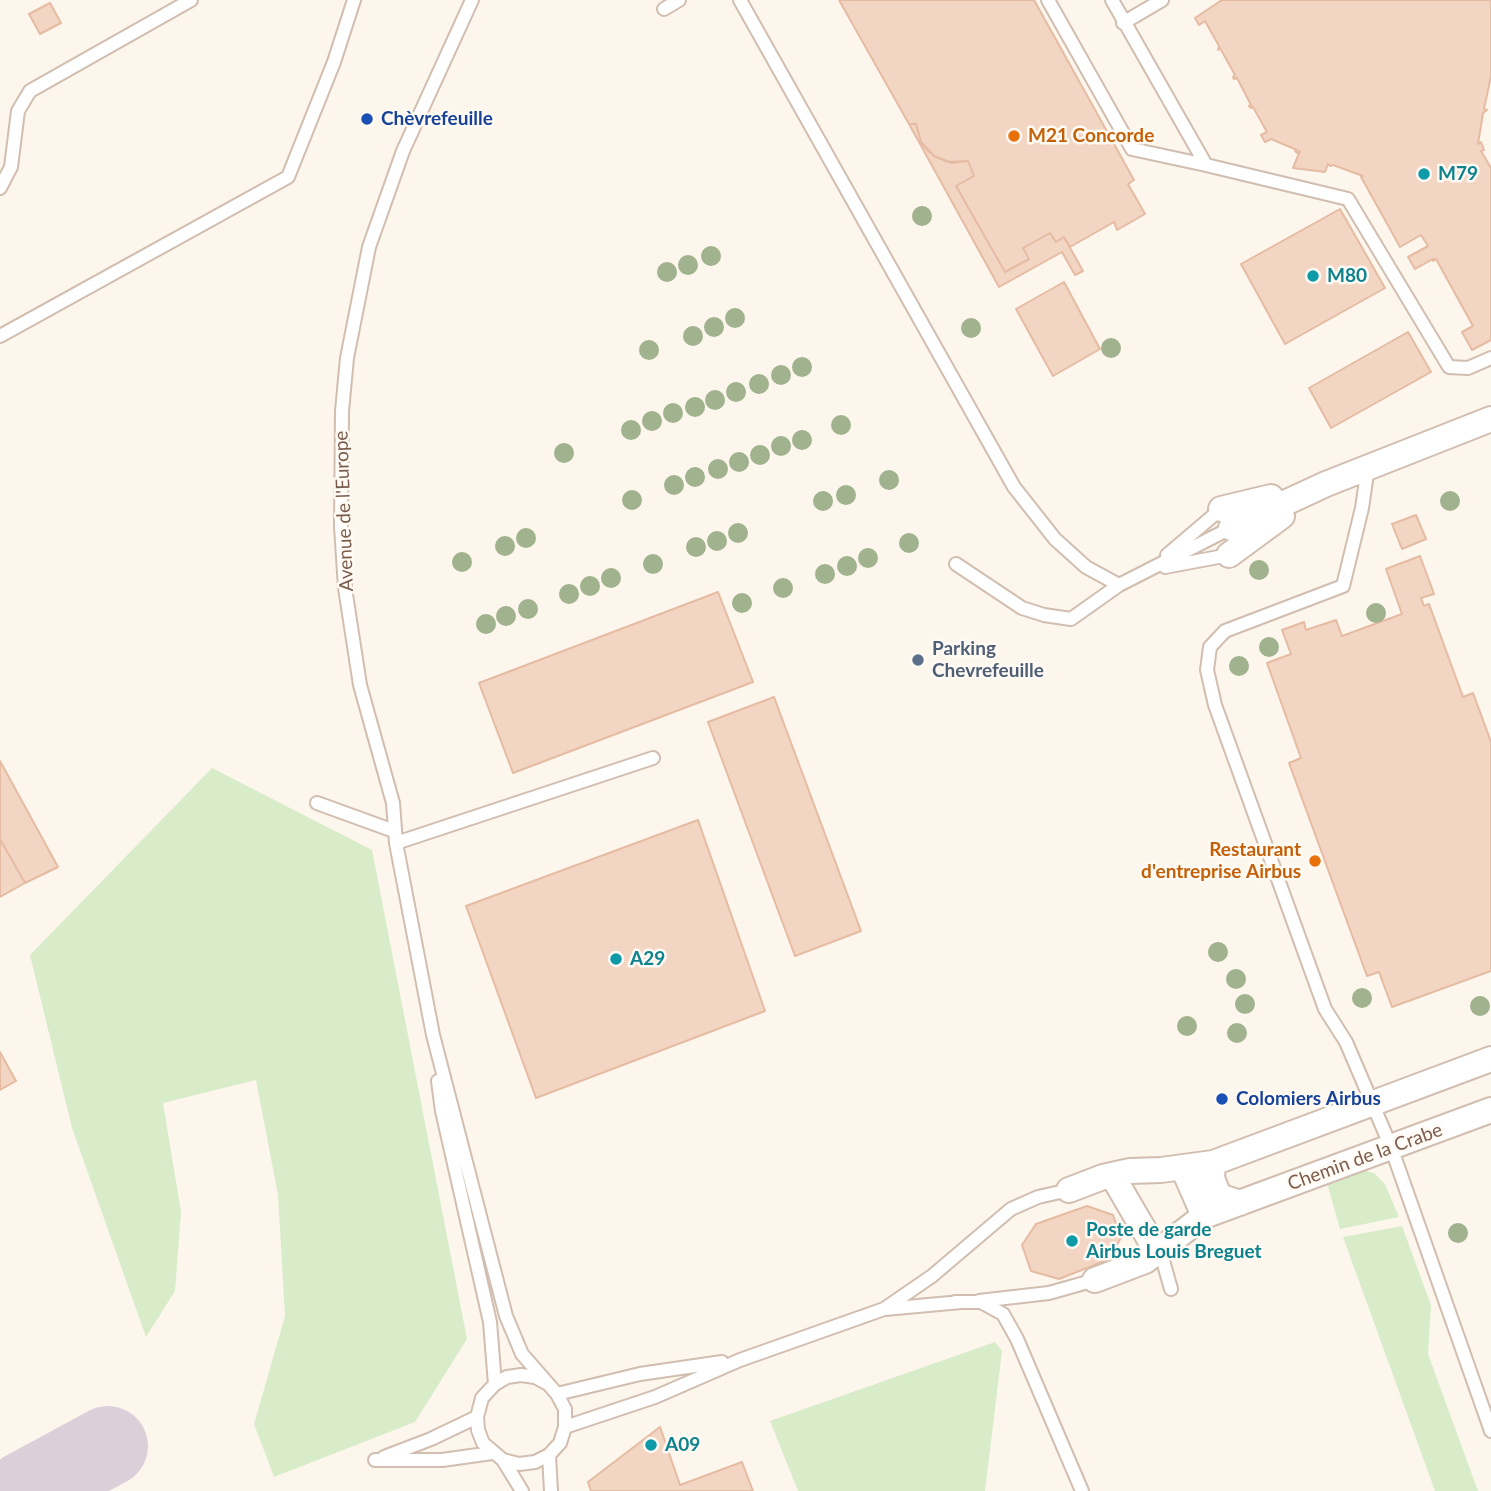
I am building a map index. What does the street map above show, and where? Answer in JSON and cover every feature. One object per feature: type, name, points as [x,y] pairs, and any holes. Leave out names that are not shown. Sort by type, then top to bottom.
[{"type":"street","points":[[1226,519],[1326,484],[1491,419]]},
{"type":"street","points":[[1229,555],[1326,484]]},
{"type":"street","points":[[1069,1190],[1130,1171],[1213,1163],[1491,1059]]},
{"type":"street","name":"Chemin de la Crabe","points":[[1095,1280],[1145,1261],[1205,1216],[1491,1110]]},
{"type":"street","points":[[1213,1163],[1212,1178],[1219,1196],[1240,1203]]},
{"type":"street","points":[[1183,1168],[1205,1216]]},
{"type":"street","points":[[1112,1175],[1158,1251]]},
{"type":"lane","points":[[0,188],[11,167],[18,111],[30,91],[191,0]]},
{"type":"lane","points":[[0,336],[288,177],[334,62],[354,0]]},
{"type":"lane","name":"Avenue de l'Europe","points":[[433,1035],[395,837],[393,803],[360,685],[345,588],[341,526],[342,411],[347,358],[369,247],[402,151],[472,0]]},
{"type":"lane","points":[[664,9],[679,0]]},
{"type":"lane","points":[[740,0],[1014,487],[1055,538],[1086,566],[1119,585]]},
{"type":"lane","points":[[1048,0],[1132,149],[1348,199],[1449,367],[1468,368],[1491,358]]},
{"type":"lane","points":[[1112,0],[1206,164]]},
{"type":"lane","points":[[1124,23],[1162,0]]},
{"type":"lane","points":[[1368,467],[1362,508],[1343,586],[1226,631],[1210,646],[1207,670],[1215,705],[1325,1009],[1346,1042],[1391,1147],[1491,1431]]},
{"type":"lane","points":[[956,564],[1022,608],[1071,619],[1119,585],[1151,569],[1226,519]]},
{"type":"lane","points":[[1151,569],[1226,519]]},
{"type":"lane","points":[[1151,569],[1229,555]]},
{"type":"lane","points":[[317,803],[395,837],[653,758]]},
{"type":"lane","points":[[433,1035],[506,1315],[522,1354],[557,1394],[565,1409],[565,1427],[560,1443],[549,1455],[534,1462],[519,1464],[497,1456],[442,1461],[375,1461],[477,1417]]},
{"type":"lane","points":[[433,1035],[442,1111],[490,1322],[495,1384]]},
{"type":"lane","points":[[884,1309],[932,1276],[1011,1209],[1038,1197],[1069,1190]]},
{"type":"lane","points":[[1158,1251],[1171,1289]]},
{"type":"lane","points":[[565,1427],[655,1397],[740,1360],[884,1309],[1035,1296],[1095,1280]]},
{"type":"lane","points":[[955,1302],[981,1302],[1003,1314],[1017,1339],[1082,1491]]},
{"type":"lane","points":[[557,1394],[640,1374],[740,1360]]},
{"type":"lane","points":[[522,1491],[497,1456],[483,1443],[477,1417],[482,1398],[495,1384],[507,1377],[535,1377],[548,1384]]},
{"type":"lane","points":[[549,1455],[551,1491]]},
{"type":"green space","points":[[212,768],[372,850],[467,1339],[415,1422],[274,1477],[254,1424],[285,1316],[278,1195],[256,1080],[163,1103],[181,1212],[175,1291],[146,1337],[72,1128],[30,955]]},
{"type":"green space","points":[[1354,1168],[1374,1173],[1385,1184],[1399,1217],[1340,1229],[1325,1176]]},
{"type":"green space","points":[[1402,1226],[1431,1305],[1428,1354],[1478,1491],[1435,1491],[1343,1237]]},
{"type":"green space","points":[[995,1342],[1002,1351],[985,1491],[798,1491],[770,1421]]},
{"type":"building","name":"M21 Concorde","points":[[839,0],[1034,0],[1134,180],[1128,184],[1145,214],[1117,230],[1114,222],[1070,247],[1064,237],[1056,242],[1050,233],[1023,248],[1029,259],[1005,272],[956,186],[974,176],[968,161],[948,162],[927,150],[921,142],[916,124],[909,124]]},
{"type":"building","name":"M79","points":[[1222,0],[1491,0],[1491,76],[1484,109],[1487,110],[1483,113],[1478,144],[1481,142],[1484,150],[1481,151],[1491,168],[1491,340],[1472,350],[1462,332],[1473,326],[1436,259],[1415,269],[1408,257],[1428,246],[1421,235],[1400,247],[1361,177],[1363,176],[1328,164],[1325,172],[1293,168],[1300,151],[1297,153],[1297,150],[1271,139],[1265,142],[1261,135],[1267,132],[1253,107],[1249,106],[1251,105],[1237,78],[1234,79],[1235,75],[1220,48],[1218,50],[1219,46],[1205,21],[1199,25],[1195,18]]},
{"type":"building","points":[[50,3],[61,23],[40,34],[29,14]]},
{"type":"building","points":[[909,124],[916,124],[921,142],[934,156],[952,163],[968,161],[974,176],[956,186],[1005,272],[1029,259],[1023,248],[1050,233],[1056,242],[1064,237],[1083,271],[1075,275],[1062,252],[999,287]]},
{"type":"building","name":"M80","points":[[1340,209],[1385,288],[1285,344],[1241,264]]},
{"type":"building","points":[[1064,282],[1100,349],[1053,376],[1016,309]]},
{"type":"building","points":[[1408,332],[1431,372],[1331,428],[1309,388]]},
{"type":"building","points":[[1416,515],[1426,539],[1402,549],[1392,524]]},
{"type":"building","points":[[1420,556],[1434,594],[1421,598],[1424,606],[1429,604],[1463,697],[1473,693],[1491,742],[1491,971],[1392,1007],[1379,972],[1367,976],[1289,763],[1301,758],[1267,663],[1291,654],[1282,630],[1304,622],[1306,630],[1336,620],[1342,636],[1402,614],[1386,569]]},
{"type":"building","points":[[718,592],[753,682],[513,773],[479,683]]},
{"type":"building","points":[[774,697],[861,931],[795,956],[708,722]]},
{"type":"building","points":[[0,761],[58,867],[25,883],[0,839]]},
{"type":"building","name":"A29","points":[[698,820],[765,1011],[536,1098],[466,906]]},
{"type":"building","points":[[0,839],[25,883],[0,897]]},
{"type":"building","points":[[0,1052],[16,1081],[0,1090]]},
{"type":"building","name":"Poste de garde Airbus Louis Breguet","points":[[1087,1206],[1113,1215],[1121,1238],[1107,1260],[1059,1279],[1031,1271],[1022,1245],[1036,1224]]},
{"type":"building","name":"A09","points":[[660,1427],[680,1485],[742,1462],[753,1491],[591,1491],[588,1482]]},
{"type":"taxiway","points":[[25,1491],[108,1446]]},
{"type":"place","name":"Chèvrefeuille","points":[[367,119]]},
{"type":"place","name":"M21 Concorde","points":[[1014,136]]},
{"type":"place","name":"M79","points":[[1424,174]]},
{"type":"place","name":"M80","points":[[1313,276]]},
{"type":"place","name":"Parking Chevrefeuille","points":[[918,660]]},
{"type":"place","name":"Restaurant d'entreprise Airbus","points":[[1315,861]]},
{"type":"place","name":"A29","points":[[616,959]]},
{"type":"place","name":"Colomiers Airbus","points":[[1222,1099]]},
{"type":"place","name":"Poste de garde Airbus Louis Breguet","points":[[1072,1241]]},
{"type":"place","name":"A09","points":[[651,1445]]}]
